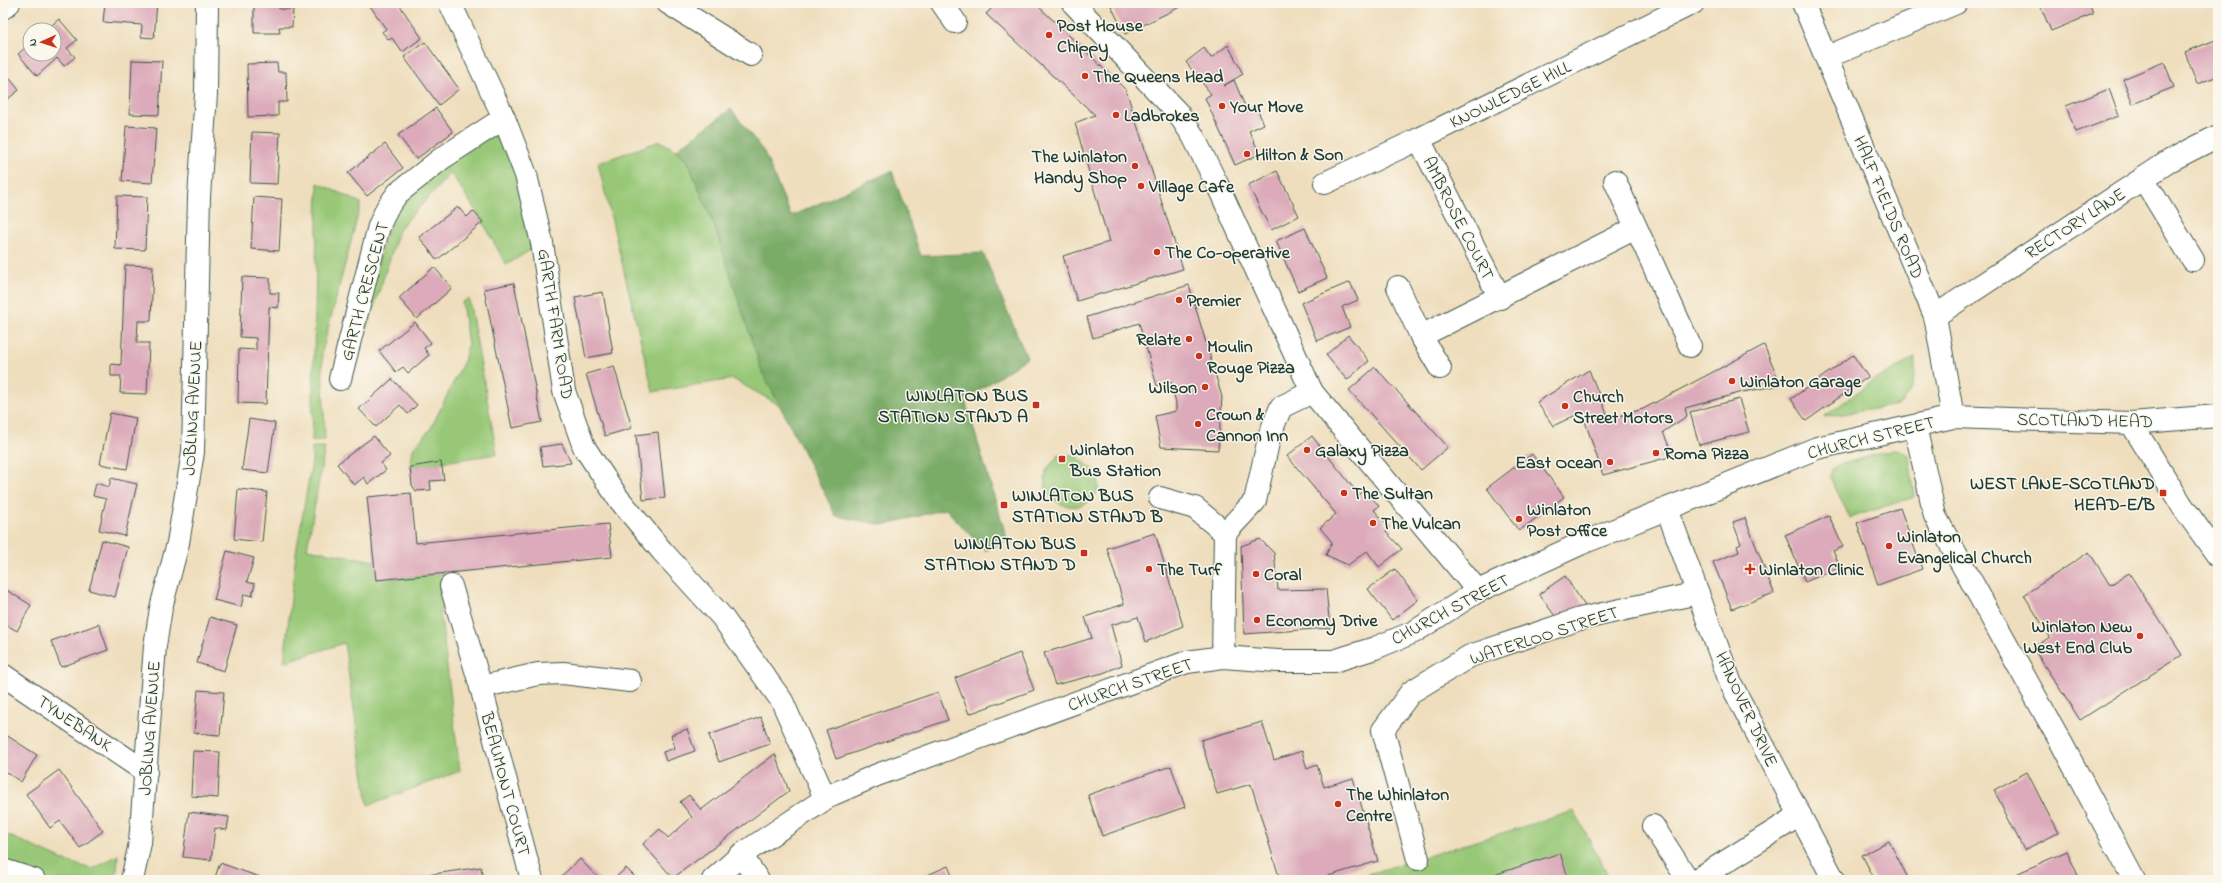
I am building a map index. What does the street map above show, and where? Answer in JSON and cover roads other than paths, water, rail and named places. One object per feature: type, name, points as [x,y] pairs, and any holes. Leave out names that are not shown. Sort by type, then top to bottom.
[{"type":"street","points":[[3,8],[9,3]]},
{"type":"street","name":"JOBLING AVENUE","points":[[132,880],[140,843],[155,646],[161,608],[178,543],[193,452],[199,197],[206,94],[207,3]]},
{"type":"street","name":"GARTH FARM ROAD","points":[[450,3],[504,118],[526,175],[542,243],[564,391],[584,447],[618,498],[666,556],[722,617],[782,701],[825,798]]},
{"type":"street","points":[[668,3],[751,55]]},
{"type":"street","points":[[942,3],[955,22]]},
{"type":"street","points":[[1073,3],[1178,114],[1193,136],[1218,186],[1312,392],[1478,591]]},
{"type":"street","name":"KNOWLEDGE HILL","points":[[1325,183],[1419,139],[1693,3]]},
{"type":"street","name":"HALF FIELDS ROAD","points":[[1803,3],[1935,316],[1952,417]]},
{"type":"street","points":[[1827,57],[1956,3]]},
{"type":"street","name":"GARTH CRESCENT","points":[[340,379],[379,226],[388,208],[398,193],[441,159],[504,118]]},
{"type":"street","name":"RECTORY LANE","points":[[1935,316],[2171,160],[2218,136]]},
{"type":"street","name":"AMBROSE COURT","points":[[1419,139],[1500,298]]},
{"type":"street","points":[[2143,178],[2193,260]]},
{"type":"street","points":[[1615,181],[1690,346]]},
{"type":"street","name":"AMBROSE COURT","points":[[1421,336],[1500,298],[1636,228]]},
{"type":"street","points":[[1398,287],[1421,336],[1440,368]]},
{"type":"street","points":[[1223,657],[1225,534],[1255,501],[1270,434],[1281,407],[1312,392]]},
{"type":"street","name":"SCOTLAND HEAD","points":[[1952,417],[2131,423],[2218,416]]},
{"type":"street","name":"CHURCH STREET","points":[[713,880],[741,855],[825,798],[877,775],[1187,662],[1223,657],[1278,661],[1334,661],[1414,632],[1478,591],[1580,544],[1817,448],[1952,417]]},
{"type":"street","points":[[2131,423],[2183,507],[2218,556]]},
{"type":"street","points":[[1915,426],[1935,516],[2063,746],[2134,880]]},
{"type":"street","points":[[1160,498],[1195,508],[1225,534]]},
{"type":"street","name":"HANOVER DRIVE","points":[[1667,509],[1731,684],[1834,880]]},
{"type":"street","name":"BEAUMONT COURT","points":[[451,586],[481,687],[532,880]]},
{"type":"street","name":"WATERLOO STREET","points":[[1418,859],[1383,730],[1410,692],[1470,656],[1580,620],[1698,593]]},
{"type":"street","name":"BEAUMONT COURT","points":[[481,687],[538,674],[563,673],[630,681]]},
{"type":"street","name":"TYNEBANK","points":[[3,675],[146,772]]},
{"type":"street","points":[[1696,880],[1800,815]]},
{"type":"street","points":[[1653,826],[1688,880]]},
{"type":"street","points":[[741,855],[758,880]]},
{"type":"street","points":[[3,870],[34,880]]},
{"type":"place","name":"Post House Chippy","points":[[1049,35]]},
{"type":"place","name":"The Queens Head","points":[[1085,76]]},
{"type":"place","name":"Your Move","points":[[1222,106]]},
{"type":"place","name":"Ladbrokes","points":[[1116,115]]},
{"type":"place","name":"Hilton & Son","points":[[1247,154]]},
{"type":"place","name":"The Winlaton Handy Shop","points":[[1135,166]]},
{"type":"place","name":"Village Cafe","points":[[1141,186]]},
{"type":"place","name":"The Co-operative","points":[[1157,252]]},
{"type":"place","name":"Premier","points":[[1179,300]]},
{"type":"place","name":"Relate","points":[[1189,339]]},
{"type":"place","name":"Moulin Rouge Pizza","points":[[1199,356]]},
{"type":"place","name":"Winlaton Garage","points":[[1732,381]]},
{"type":"place","name":"Wilson","points":[[1205,387]]},
{"type":"place","name":"WINLATON BUS STATION STAND A","points":[[1036,405]]},
{"type":"place","name":"Church Street Motors","points":[[1565,406]]},
{"type":"place","name":"Crown & Cannon Inn","points":[[1198,424]]},
{"type":"place","name":"Galaxy Pizza","points":[[1307,450]]},
{"type":"place","name":"Roma Pizza","points":[[1656,453]]},
{"type":"place","name":"Winlaton Bus Station","points":[[1062,459]]},
{"type":"place","name":"East Ocean","points":[[1610,462]]},
{"type":"place","name":"The Sultan","points":[[1344,493]]},
{"type":"place","name":"WEST LANE-SCOTLAND HEAD-E/B","points":[[2163,493]]},
{"type":"place","name":"WINLATON BUS STATION STAND B","points":[[1004,505]]},
{"type":"place","name":"Winlaton Post Office","points":[[1519,519]]},
{"type":"place","name":"The Vulcan","points":[[1373,523]]},
{"type":"place","name":"Winlaton Evangelical Church","points":[[1889,546]]},
{"type":"place","name":"WINLATON BUS STATION STAND D","points":[[1084,553]]},
{"type":"place","name":"The Turf","points":[[1149,569]]},
{"type":"place","name":"Winlaton Clinic","points":[[1750,569]]},
{"type":"place","name":"Coral","points":[[1256,574]]},
{"type":"place","name":"Economy Drive","points":[[1257,620]]},
{"type":"place","name":"Winlaton New West End Club","points":[[2140,636]]},
{"type":"place","name":"The Whinlaton Centre","points":[[1338,804]]}]
